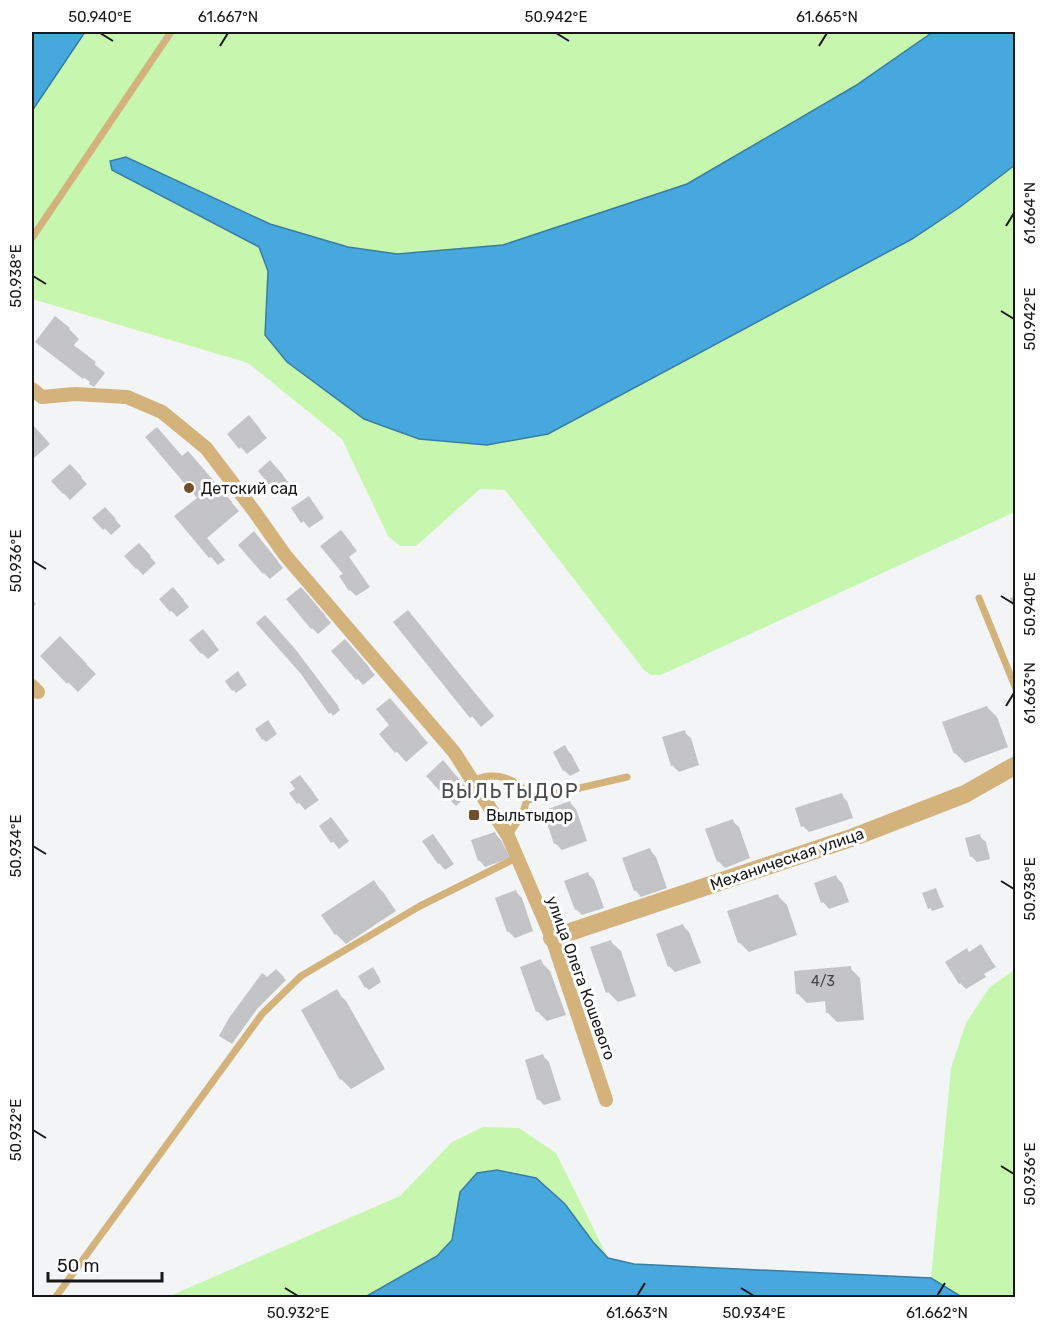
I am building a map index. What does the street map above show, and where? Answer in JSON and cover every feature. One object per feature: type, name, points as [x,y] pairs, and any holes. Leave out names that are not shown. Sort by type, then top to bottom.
[{"type":"street","name":"улица Олега Кошевого","points":[[32,389],[42,397],[75,394],[126,397],[162,412],[206,448],[285,555],[454,752],[508,836],[552,938],[606,1100]]},
{"type":"street","name":"Механическая улица","points":[[552,938],[855,837],[965,794],[1016,765]]},
{"type":"lane","points":[[32,238],[171,32]]},
{"type":"lane","points":[[979,598],[1016,689]]},
{"type":"lane","points":[[473,781],[484,775],[511,779],[525,790],[528,800],[508,836]]},
{"type":"lane","points":[[528,800],[627,777]]},
{"type":"lane","points":[[55,1298],[262,1014],[301,976],[420,906],[516,858]]},
{"type":"green space","points":[[85,32],[933,32],[855,86],[687,184],[503,245],[397,254],[348,247],[270,224],[126,157],[111,162],[113,170],[259,247],[268,271],[265,335],[487,445],[548,434],[912,239],[960,207],[1015,165],[1015,512],[661,675],[651,675],[644,670],[505,490],[480,489],[416,546],[400,546],[388,536],[342,439],[248,363],[32,299],[32,111]]},
{"type":"green space","points":[[1015,969],[1015,1297],[962,1297],[931,1278],[951,1068],[966,1023],[989,988]]},
{"type":"green space","points":[[483,1127],[519,1128],[556,1153],[608,1258],[593,1242],[460,1191],[452,1240],[437,1256],[365,1297],[165,1298],[400,1196],[452,1142]]},
{"type":"water","points":[[32,32],[85,32],[32,111]]},
{"type":"water","points":[[933,32],[1015,32],[1015,165],[960,207],[912,239],[548,434],[487,445],[419,439],[364,419],[287,362],[265,335],[268,271],[259,247],[112,170],[110,161],[126,157],[270,224],[348,247],[397,254],[503,245],[687,184],[855,86]]},
{"type":"water","points":[[497,1170],[536,1178],[565,1204],[608,1258],[634,1264],[931,1278],[962,1297],[365,1297],[437,1256],[452,1240],[460,1192],[477,1173]]},
{"type":"building","points":[[55,316],[70,328],[63,337],[96,362],[83,379],[35,342]]},
{"type":"building","points":[[249,415],[261,430],[239,449],[227,434]]},
{"type":"building","points":[[157,427],[182,456],[188,451],[232,502],[200,529],[217,551],[209,558],[174,516],[197,498],[145,437]]},
{"type":"building","points":[[270,460],[283,475],[270,486],[258,471]]},
{"type":"building","points":[[70,464],[82,477],[63,494],[51,481]]},
{"type":"building","points":[[309,496],[319,511],[301,523],[291,508]]},
{"type":"building","points":[[105,507],[116,519],[103,530],[92,518]]},
{"type":"building","points":[[341,530],[352,544],[344,550],[365,580],[349,591],[339,576],[343,574],[320,546]]},
{"type":"building","points":[[254,531],[278,561],[263,574],[238,545]]},
{"type":"building","points":[[139,543],[151,556],[136,569],[124,556]]},
{"type":"building","points":[[173,587],[184,600],[170,612],[159,599]]},
{"type":"building","points":[[301,587],[326,616],[311,629],[286,599]]},
{"type":"building","points":[[408,610],[485,706],[470,718],[393,622]]},
{"type":"building","points":[[265,615],[296,650],[339,707],[329,714],[301,674],[256,623]]},
{"type":"building","points":[[203,629],[214,643],[201,654],[189,640]]},
{"type":"building","points":[[60,636],[87,664],[67,684],[40,656]]},
{"type":"building","points":[[345,639],[370,668],[356,680],[331,651]]},
{"type":"building","points":[[238,671],[245,682],[232,691],[225,681]]},
{"type":"building","points":[[390,698],[419,732],[395,753],[379,734],[389,725],[376,709]]},
{"type":"building","points":[[987,706],[999,737],[954,754],[942,722]]},
{"type":"building","points":[[268,720],[275,731],[262,740],[255,729]]},
{"type":"building","points":[[685,730],[694,759],[671,766],[662,737]]},
{"type":"building","points":[[565,745],[575,764],[563,771],[553,752]]},
{"type":"building","points":[[443,760],[465,786],[449,801],[426,776]]},
{"type":"building","points":[[300,775],[314,793],[297,804],[289,793],[295,789],[290,782]]},
{"type":"building","points":[[842,793],[848,812],[801,827],[795,808]]},
{"type":"building","points":[[570,801],[582,835],[554,844],[543,811]]},
{"type":"building","points":[[331,817],[344,834],[331,843],[319,826]]},
{"type":"building","points":[[733,819],[744,852],[717,862],[705,829]]},
{"type":"building","points":[[495,832],[505,852],[478,861],[471,840]]},
{"type":"building","points":[[433,834],[449,857],[438,864],[422,841]]},
{"type":"building","points":[[980,834],[984,852],[970,857],[965,838]]},
{"type":"building","points":[[650,848],[662,882],[634,891],[622,858]]},
{"type":"building","points":[[588,872],[599,901],[575,910],[564,881]]},
{"type":"building","points":[[836,875],[843,896],[821,903],[814,883]]},
{"type":"building","points":[[374,880],[387,901],[335,935],[321,915]]},
{"type":"building","points":[[936,888],[942,904],[928,909],[922,893]]},
{"type":"building","points":[[516,890],[528,925],[507,932],[495,898]]},
{"type":"building","points":[[778,894],[788,925],[738,943],[727,911]]},
{"type":"building","points":[[683,924],[695,956],[668,967],[656,934]]},
{"type":"building","points":[[611,940],[627,986],[606,993],[590,947]]},
{"type":"building","points":[[981,944],[991,960],[979,967],[981,970],[959,984],[945,962],[967,948],[969,952]]},
{"type":"building","points":[[541,959],[557,1005],[536,1012],[520,967]]},
{"type":"building","points":[[851,966],[855,1010],[826,1013],[824,991],[796,994],[794,971]]},
{"type":"building","points":[[373,967],[380,979],[365,988],[358,976]]},
{"type":"building","points":[[276,969],[284,977],[253,1005],[229,1042],[219,1036],[229,1018],[262,973],[267,977]]},
{"type":"building","points":[[337,989],[377,1059],[340,1080],[301,1010]]},
{"type":"building","points":[[543,1054],[556,1094],[537,1100],[525,1060]]},
{"type":"place","name":"Детский сад","points":[[189,488]]},
{"type":"place","name":"Выльтыдор","points":[[474,815]]},
{"type":"district","name":"ВЫЛЬТЫДОР","points":[[510,791]]}]
